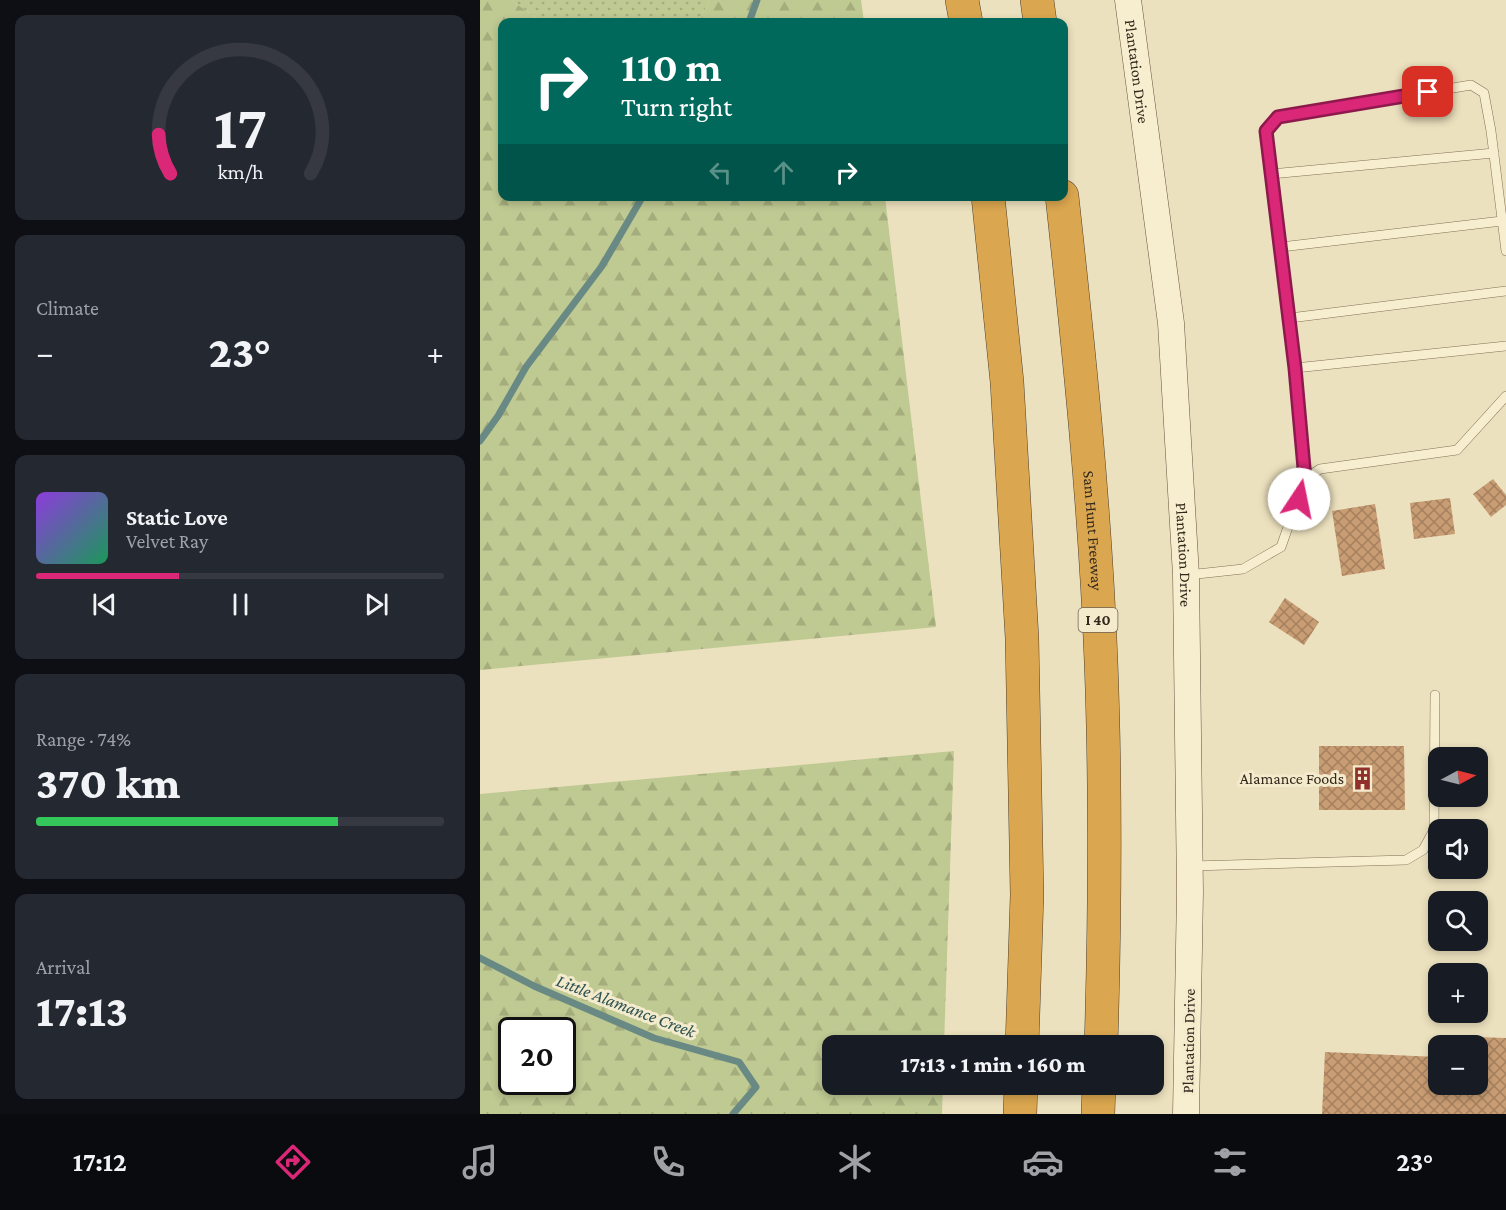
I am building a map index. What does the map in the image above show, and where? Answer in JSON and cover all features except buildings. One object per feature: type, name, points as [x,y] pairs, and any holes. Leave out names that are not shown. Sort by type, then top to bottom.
[{"type":"highway","points":[[962,0],[965,18]]},
{"type":"highway","points":[[1037,0],[1039,18]]},
{"type":"highway","points":[[989,201],[1007,382],[1022,638],[1027,895],[1022,1035]]},
{"type":"highway","name":"Sam Hunt Freeway","points":[[1062,201],[1090,485],[1101,661],[1103,834],[1101,1035]]},
{"type":"highway","points":[[1020,1114],[1021,1095]]},
{"type":"highway","points":[[1098,1114],[1099,1095]]},
{"type":"street","name":"Plantation Drive","points":[[1128,0],[1171,322],[1186,575],[1190,866],[1189,1066],[1186,1114]]},
{"type":"lane","points":[[1186,575],[1243,569],[1281,547],[1305,479],[1290,318],[1266,131],[1278,117],[1471,85],[1484,93],[1506,251]]},
{"type":"lane","points":[[1271,174],[1494,153]]},
{"type":"lane","points":[[1281,247],[1502,220]]},
{"type":"lane","points":[[1290,318],[1506,291]]},
{"type":"lane","points":[[1295,368],[1506,346]]},
{"type":"lane","points":[[1305,479],[1320,469],[1457,450],[1506,396]]},
{"type":"lane","points":[[1190,866],[1406,860],[1423,850],[1434,830],[1435,695]]},
{"type":"green space","points":[[480,0],[511,0],[536,18],[498,18],[498,201],[885,201],[936,627],[480,670]]},
{"type":"green space","points":[[511,0],[710,0],[700,18],[536,18]]},
{"type":"green space","points":[[710,0],[861,0],[863,18],[700,18]]},
{"type":"green space","points":[[954,751],[944,1035],[822,1035],[822,1095],[943,1095],[942,1114],[480,1114],[480,794]]},
{"type":"waterway","points":[[750,18],[757,0]]},
{"type":"waterway","points":[[480,441],[498,416],[526,367],[602,266],[640,201]]},
{"type":"waterway","name":"Little Alamance Creek","points":[[480,958],[534,986],[654,1038],[739,1062],[756,1087],[733,1114]]},
{"type":"place","name":"Alamance Foods","points":[[1362,778]]},
{"type":"route","points":[[1299,499],[1305,479],[1295,368],[1266,131],[1278,117],[1428,92]]}]
